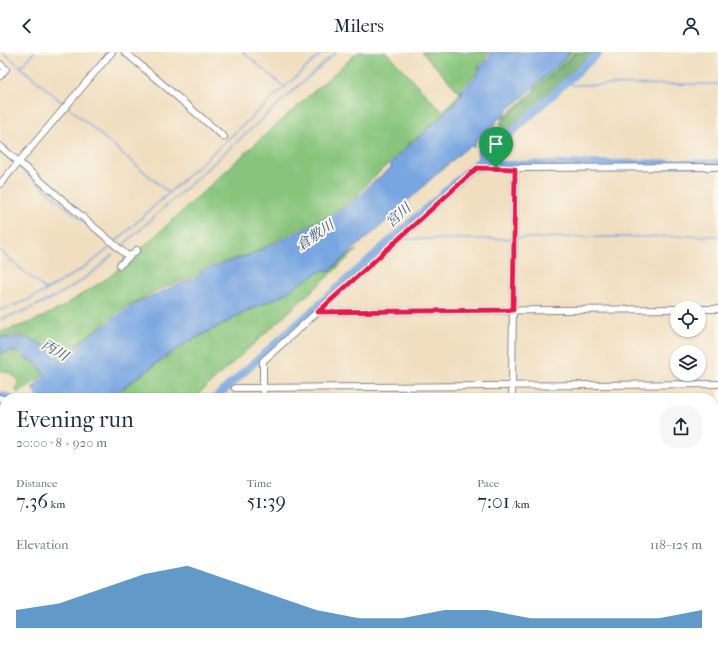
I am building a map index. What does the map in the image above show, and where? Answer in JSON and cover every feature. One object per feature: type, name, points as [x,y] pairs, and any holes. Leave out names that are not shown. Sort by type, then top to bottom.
[{"type":"street","points":[[0,184],[112,52]]},
{"type":"street","points":[[125,52],[224,137]]},
{"type":"street","points":[[0,64],[6,70],[0,76]]},
{"type":"street","points":[[496,166],[499,146],[497,144]]},
{"type":"street","points":[[0,146],[130,257]]},
{"type":"street","points":[[263,392],[263,361],[477,168],[496,166],[515,169],[718,167]]},
{"type":"street","points":[[512,393],[515,169]]},
{"type":"street","points":[[120,265],[137,250]]},
{"type":"street","points":[[706,309],[718,309]]},
{"type":"street","points":[[317,313],[670,310]]},
{"type":"street","points":[[234,388],[263,392],[718,384]]},
{"type":"green space","points":[[358,52],[386,52],[443,111],[460,93],[422,52],[489,52],[479,66],[477,73],[461,89],[461,95],[441,116],[425,131],[411,141],[369,182],[356,197],[328,216],[250,254],[201,269],[199,274],[156,291],[124,308],[78,343],[62,359],[53,350],[27,337],[17,335],[0,337],[0,332],[29,323],[59,309],[109,277]]},
{"type":"green space","points":[[570,52],[577,52],[533,91],[536,85],[562,63]]},
{"type":"green space","points":[[578,52],[594,52],[507,133],[497,140],[496,137],[503,131],[500,124],[502,119]]},
{"type":"green space","points":[[357,250],[200,393],[119,393],[145,372],[187,343],[243,313],[283,295],[319,272],[324,270],[330,271],[348,255]]},
{"type":"green space","points":[[10,351],[15,352],[27,360],[35,363],[43,376],[18,393],[16,391],[18,384],[17,379],[9,373],[0,370],[0,353]]},
{"type":"water","name":"倉敷川","points":[[491,52],[569,52],[561,62],[526,95],[506,111],[504,117],[501,116],[493,126],[478,138],[474,147],[469,146],[432,178],[388,220],[330,270],[319,272],[283,295],[243,312],[193,339],[173,351],[122,388],[118,393],[36,393],[32,388],[45,376],[41,368],[33,361],[27,359],[20,352],[12,351],[0,353],[0,338],[21,337],[38,342],[50,349],[50,351],[54,352],[61,361],[69,356],[83,340],[135,303],[201,275],[201,271],[250,255],[329,217],[360,196],[372,183],[391,168],[390,164],[411,143],[443,116],[444,113],[462,95],[462,90],[474,78],[479,72],[480,67],[489,58]]},
{"type":"water","points":[[495,144],[497,146],[490,160],[495,163],[495,167],[471,172],[467,168],[478,159],[478,149],[490,149]]},
{"type":"waterway","points":[[3,52],[64,104]]},
{"type":"waterway","points":[[21,67],[34,52]]},
{"type":"waterway","points":[[243,52],[284,87]]},
{"type":"waterway","points":[[115,242],[323,52]]},
{"type":"waterway","points":[[121,247],[336,52]]},
{"type":"waterway","name":"宮川","points":[[493,148],[599,52]]},
{"type":"waterway","points":[[568,80],[572,85],[718,84]]},
{"type":"waterway","points":[[68,107],[169,193]]},
{"type":"waterway","points":[[0,151],[14,163]]},
{"type":"waterway","name":"宮川","points":[[221,393],[477,163]]},
{"type":"waterway","points":[[490,164],[718,163]]},
{"type":"waterway","points":[[18,166],[115,249]]},
{"type":"waterway","points":[[516,238],[718,236]]},
{"type":"waterway","points":[[402,239],[512,239]]},
{"type":"waterway","points":[[0,310],[36,296],[81,270],[102,255],[111,246]]},
{"type":"waterway","points":[[0,251],[46,290]]},
{"type":"waterway","points":[[0,319],[45,302],[60,294],[88,276],[112,255]]},
{"type":"waterway","points":[[226,388],[235,391]]},
{"type":"route","points":[[477,168],[496,168],[515,169],[513,310],[318,312],[477,168]]},
{"type":"water label","name":"丙川","points":[[55,350]]}]
